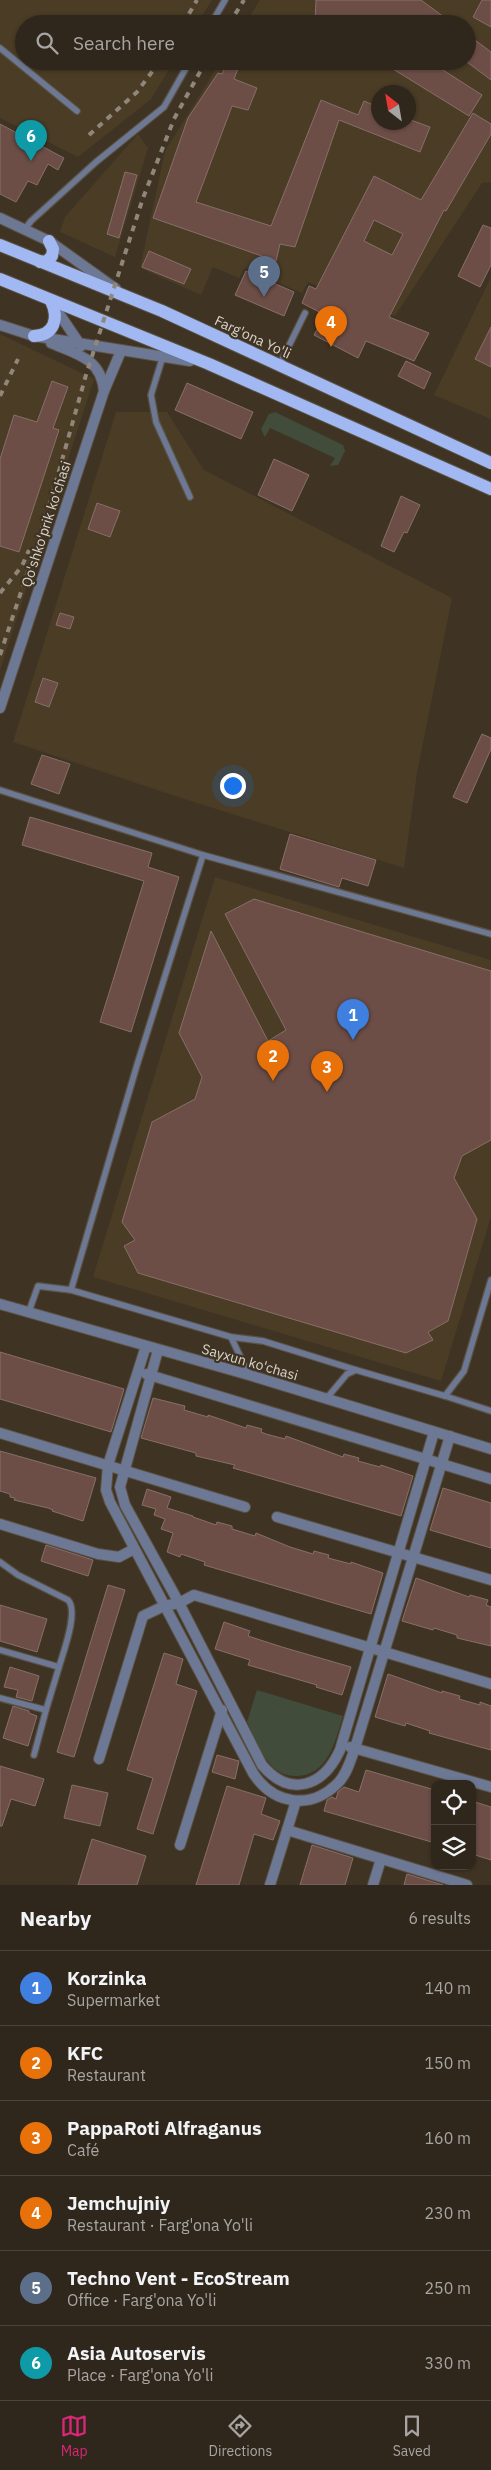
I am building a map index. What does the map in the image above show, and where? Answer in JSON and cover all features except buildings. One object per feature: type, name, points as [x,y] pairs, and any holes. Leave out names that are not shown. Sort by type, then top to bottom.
[{"type":"main road","points":[[40,262],[52,256],[53,249],[49,241]]},
{"type":"main road","name":"Farg'ona Yo'li","points":[[0,245],[126,296],[491,463]]},
{"type":"main road","points":[[0,279],[164,352],[209,364],[491,489]]},
{"type":"main road","points":[[34,336],[46,334],[54,325],[55,314],[50,301]]},
{"type":"street","points":[[0,218],[49,241],[126,296]]},
{"type":"street","points":[[50,301],[101,376],[104,390]]},
{"type":"street","points":[[0,325],[34,336],[91,360]]},
{"type":"street","points":[[34,336],[121,350],[164,352]]},
{"type":"street","name":"Qo'shko'prik ko'chasi","points":[[0,708],[104,390],[121,350]]},
{"type":"street","name":"Sayxun ko'chasi","points":[[0,1304],[28,1314],[249,1374],[491,1449]]},
{"type":"street","points":[[146,1346],[108,1465],[106,1490],[110,1502],[134,1549],[260,1784],[278,1797],[296,1801],[317,1796],[337,1784],[343,1777],[355,1748],[450,1436]]},
{"type":"street","points":[[158,1350],[120,1487],[125,1505],[179,1603],[262,1765],[279,1781],[295,1784],[316,1780],[330,1767],[341,1745],[434,1432]]},
{"type":"street","points":[[138,1371],[491,1479]]},
{"type":"street","points":[[0,1433],[244,1507]]},
{"type":"street","points":[[277,1516],[491,1580]]},
{"type":"street","points":[[0,1524],[98,1554],[119,1557],[134,1549]]},
{"type":"street","points":[[98,1759],[143,1616],[164,1606],[179,1603],[194,1595],[491,1684]]},
{"type":"street","points":[[180,1845],[220,1711],[231,1705]]},
{"type":"street","points":[[341,1745],[491,1787]]},
{"type":"street","points":[[270,1885],[296,1801]]},
{"type":"street","points":[[287,1830],[467,1885]]},
{"type":"street","points":[[373,1885],[381,1859]]},
{"type":"lane","points":[[216,15],[225,0]]},
{"type":"lane","points":[[0,48],[15,60]]},
{"type":"lane","points":[[27,70],[77,111]]},
{"type":"lane","points":[[25,229],[31,221],[96,162],[164,107],[185,70]]},
{"type":"lane","points":[[279,366],[305,313]]},
{"type":"lane","points":[[164,352],[151,396],[155,417],[190,497]]},
{"type":"lane","points":[[0,790],[203,855],[491,934]]},
{"type":"lane","points":[[71,1290],[203,855]]},
{"type":"lane","points":[[445,1396],[464,1371],[491,1280]]},
{"type":"lane","points":[[28,1314],[38,1286],[71,1290],[231,1337],[263,1341],[491,1411]]},
{"type":"lane","points":[[231,1337],[249,1374]]},
{"type":"lane","points":[[326,1399],[347,1374],[356,1370]]},
{"type":"lane","points":[[0,1562],[18,1575],[72,1603],[73,1613],[34,1755]]},
{"type":"lane","points":[[0,1650],[58,1667]]},
{"type":"lane","points":[[0,1698],[46,1710]]},
{"type":"shaded area","points":[[0,0],[212,0],[203,15],[15,15],[15,70],[169,70],[151,99],[78,157],[0,118]]},
{"type":"shaded area","points":[[260,0],[491,0],[491,182],[482,183],[395,316],[308,282],[302,293],[244,268],[239,278],[213,267],[201,295],[140,268],[165,151],[215,70],[476,70],[476,15],[251,15]]},
{"type":"shaded area","points":[[138,134],[148,148],[115,257],[60,232],[65,217]]},
{"type":"shaded area","points":[[491,277],[491,419],[434,395]]},
{"type":"shaded area","points":[[0,334],[94,379],[0,670]]},
{"type":"shaded area","points":[[116,412],[167,412],[204,470],[452,598],[417,773],[404,868],[172,795],[13,742]]},
{"type":"shaded area","points":[[215,877],[491,960],[491,1217],[441,1381],[93,1277]]},
{"type":"green space","points":[[275,412],[343,445],[345,451],[338,465],[330,466],[335,458],[270,428],[265,437],[261,429],[269,414]]},
{"type":"green space","points":[[257,1690],[343,1716],[328,1756],[315,1771],[306,1775],[288,1775],[276,1770],[267,1760],[260,1750],[247,1722]]},
{"type":"railway","points":[[188,15],[197,0]]},
{"type":"railway","points":[[235,15],[244,0]]},
{"type":"railway","points":[[89,135],[137,92],[153,70]]},
{"type":"railway","points":[[0,655],[46,517],[86,375],[143,198],[174,119],[201,70]]},
{"type":"railway","points":[[0,396],[18,359]]},
{"type":"railway","points":[[0,593],[22,566],[29,550]]},
{"type":"place","name":"Asia Autoservis","points":[[31,161]]},
{"type":"place","name":"Techno Vent - EcoStream","points":[[264,297]]},
{"type":"place","name":"Jemchujniy","points":[[331,347]]},
{"type":"place","name":"Korzinka","points":[[353,1040]]},
{"type":"place","name":"KFC","points":[[273,1081]]},
{"type":"place","name":"PappaRoti Alfraganus","points":[[327,1092]]}]
